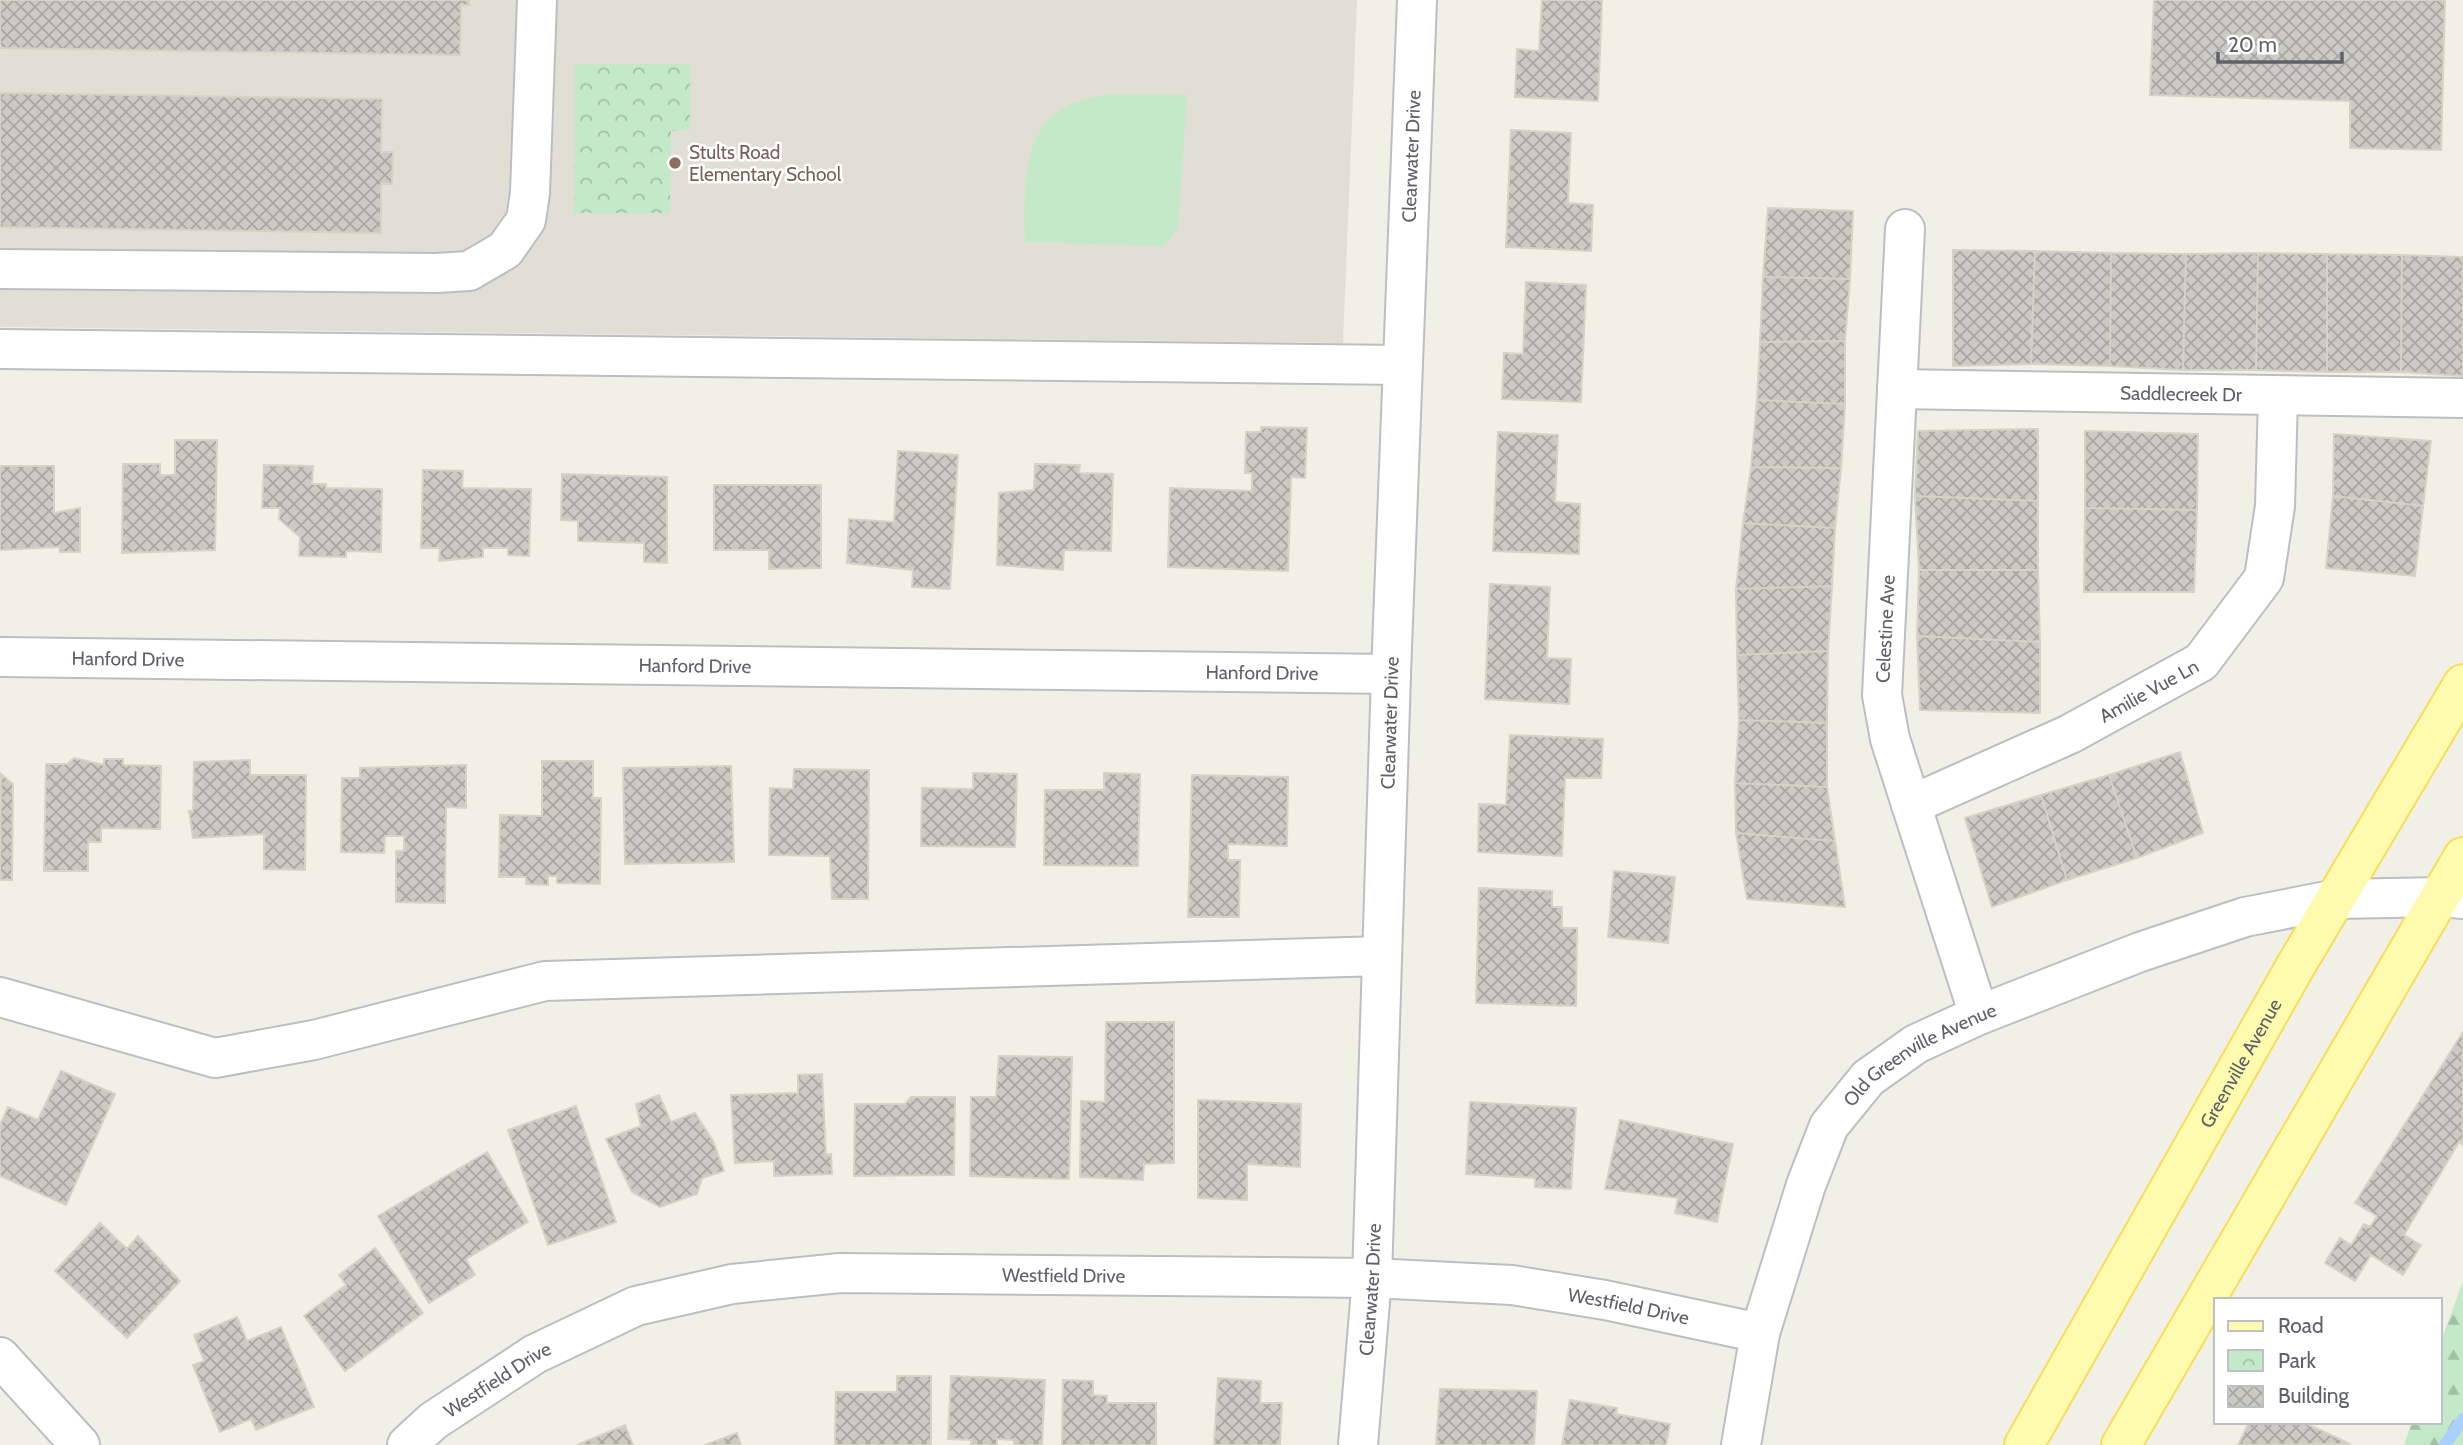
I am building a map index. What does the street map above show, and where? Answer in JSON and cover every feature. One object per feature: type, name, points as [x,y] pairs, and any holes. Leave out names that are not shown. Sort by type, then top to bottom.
[{"type":"main road","name":"Greenville Avenue","points":[[2024,1445],[2288,979],[2463,684]]},
{"type":"main road","points":[[2121,1445],[2452,898],[2463,857]]},
{"type":"street","points":[[0,269],[436,273],[469,271],[505,250],[526,220],[530,193],[537,0]]},
{"type":"street","name":"Clearwater Drive","points":[[1358,1445],[1372,1278],[1391,674],[1417,0]]},
{"type":"street","name":"Celestine Ave","points":[[1905,229],[1882,695],[1890,739],[1979,1015]]},
{"type":"street","points":[[0,349],[1402,365]]},
{"type":"street","name":"Saddlecreek Dr","points":[[1897,389],[2463,398]]},
{"type":"street","name":"Amilie Vue Ln","points":[[1911,805],[2070,734],[2201,662],[2264,578],[2276,506],[2278,396]]},
{"type":"street","name":"Hanford Drive","points":[[0,657],[1391,674]]},
{"type":"street","name":"Old Greenville Avenue","points":[[1741,1445],[1760,1333],[1806,1185],[1829,1126],[1868,1078],[1916,1044],[1979,1015],[2140,952],[2245,917],[2337,900],[2452,898]]},
{"type":"street","points":[[0,997],[215,1058],[314,1040],[545,981],[1382,957]]},
{"type":"street","name":"Westfield Drive","points":[[407,1445],[433,1421],[535,1354],[636,1306],[732,1284],[840,1273],[1372,1278],[1512,1285],[1605,1300],[1760,1333]]},
{"type":"street","points":[[0,1357],[80,1445]]},
{"type":"shaded area","name":"Stults Road Elementary School","points":[[0,0],[1357,0],[1343,343],[0,327]]},
{"type":"green space","points":[[575,64],[690,64],[690,130],[671,131],[670,213],[574,213]]},
{"type":"green space","points":[[1116,94],[1187,95],[1178,227],[1165,246],[1025,242],[1028,164],[1034,142],[1045,124],[1062,110],[1085,99]]},
{"type":"green space","points":[[2463,1281],[2463,1445],[2404,1445],[2411,1424],[2442,1424],[2442,1339]]},
{"type":"building","points":[[0,0],[469,0],[469,5],[461,5],[460,55],[0,48]]},
{"type":"building","points":[[1542,0],[1602,0],[1598,101],[1515,97],[1517,49],[1539,51]]},
{"type":"building","points":[[2154,0],[2445,0],[2441,150],[2350,148],[2350,101],[2150,95]]},
{"type":"building","points":[[0,93],[382,99],[381,152],[393,152],[392,184],[381,184],[381,233],[0,227]]},
{"type":"building","points":[[1511,130],[1571,133],[1568,203],[1593,205],[1591,251],[1506,247]]},
{"type":"building","points":[[1768,208],[1853,211],[1850,279],[1763,277]]},
{"type":"building","points":[[1953,250],[2035,251],[2031,364],[1953,366]]},
{"type":"building","points":[[2035,251],[2111,253],[2110,366],[2031,364]]},
{"type":"building","points":[[2111,253],[2186,254],[2183,370],[2110,366]]},
{"type":"building","points":[[2258,253],[2256,370],[2183,370],[2186,254]]},
{"type":"building","points":[[2258,253],[2327,254],[2327,372],[2256,370]]},
{"type":"building","points":[[2327,254],[2402,255],[2401,372],[2327,372]]},
{"type":"building","points":[[2402,255],[2463,257],[2463,376],[2401,372]]},
{"type":"building","points":[[1763,277],[1850,279],[1845,341],[1760,342]]},
{"type":"building","points":[[1526,282],[1586,285],[1581,402],[1502,399],[1504,353],[1523,354]]},
{"type":"building","points":[[1845,341],[1845,404],[1757,400],[1760,342]]},
{"type":"building","points":[[1757,400],[1845,404],[1841,468],[1751,467]]},
{"type":"building","points":[[1261,427],[1307,428],[1305,478],[1291,477],[1288,571],[1168,567],[1170,488],[1252,491],[1252,473],[1245,473],[1246,432],[1261,432]]},
{"type":"building","points":[[2038,429],[2038,501],[1915,496],[1918,431]]},
{"type":"building","points":[[2085,431],[2198,434],[2197,510],[2085,508]]},
{"type":"building","points":[[1498,432],[1558,435],[1555,502],[1580,504],[1579,554],[1493,551]]},
{"type":"building","points":[[2334,434],[2431,441],[2423,506],[2333,496]]},
{"type":"building","points":[[175,440],[217,440],[215,550],[122,553],[123,464],[160,464],[160,475],[175,475]]},
{"type":"building","points":[[898,451],[958,455],[950,589],[912,587],[913,570],[847,563],[849,519],[894,522]]},
{"type":"building","points":[[1035,464],[1080,465],[1079,473],[1113,474],[1111,551],[1064,550],[1063,570],[997,565],[999,493],[1034,490]]},
{"type":"building","points":[[264,465],[313,466],[312,484],[326,484],[326,488],[382,489],[381,552],[346,551],[346,557],[299,556],[300,537],[279,519],[280,508],[262,508]]},
{"type":"building","points":[[0,466],[54,466],[54,513],[80,508],[80,552],[60,552],[59,547],[0,550]]},
{"type":"building","points":[[1751,467],[1841,468],[1835,528],[1743,523]]},
{"type":"building","points":[[423,470],[463,471],[462,488],[531,489],[529,556],[508,555],[508,548],[483,548],[483,557],[439,561],[440,548],[421,548]]},
{"type":"building","points":[[562,474],[667,477],[667,563],[644,562],[644,543],[578,541],[578,521],[561,520]]},
{"type":"building","points":[[714,485],[821,485],[821,568],[769,569],[769,550],[714,550]]},
{"type":"building","points":[[1915,496],[2038,501],[2038,570],[1919,570]]},
{"type":"building","points":[[2333,496],[2423,506],[2415,576],[2326,568]]},
{"type":"building","points":[[2085,508],[2197,510],[2194,592],[2084,592]]},
{"type":"building","points":[[1743,523],[1835,528],[1832,586],[1736,589]]},
{"type":"building","points":[[1919,570],[2038,570],[2040,642],[1917,636]]},
{"type":"building","points":[[1490,584],[1550,587],[1547,658],[1571,659],[1569,704],[1485,699]]},
{"type":"building","points":[[1832,586],[1828,651],[1737,655],[1736,589]]},
{"type":"building","points":[[1917,636],[2040,642],[2040,713],[1920,710]]},
{"type":"building","points":[[1828,651],[1827,723],[1739,720],[1737,655]]},
{"type":"building","points":[[1739,720],[1827,723],[1827,787],[1735,783]]},
{"type":"building","points":[[1510,735],[1603,739],[1601,778],[1565,778],[1562,856],[1478,852],[1479,804],[1506,805]]},
{"type":"building","points":[[2180,752],[2203,833],[2137,858],[2109,775]]},
{"type":"building","points":[[74,758],[104,765],[104,759],[123,759],[123,765],[161,766],[160,829],[101,828],[101,842],[88,842],[88,871],[44,871],[46,764],[67,764]]},
{"type":"building","points":[[250,760],[250,775],[306,775],[305,870],[264,869],[264,834],[193,838],[189,811],[193,811],[194,762]]},
{"type":"building","points":[[542,761],[593,761],[593,798],[601,798],[600,884],[557,883],[557,876],[548,876],[548,885],[526,884],[526,877],[499,877],[500,815],[542,816]]},
{"type":"building","points":[[466,765],[466,808],[446,807],[445,903],[396,902],[396,851],[404,851],[404,836],[385,836],[384,853],[341,852],[342,778],[360,778],[360,768]]},
{"type":"building","points":[[731,766],[734,862],[625,864],[623,768]]},
{"type":"building","points":[[794,769],[869,770],[868,899],[832,899],[830,856],[769,855],[770,788],[793,789]]},
{"type":"building","points":[[973,773],[1017,774],[1015,847],[921,846],[922,788],[973,789]]},
{"type":"building","points":[[1104,773],[1140,774],[1138,866],[1044,865],[1045,790],[1104,790]]},
{"type":"building","points":[[1,774],[13,784],[12,880],[0,880]]},
{"type":"building","points":[[1192,775],[1288,777],[1287,846],[1228,844],[1228,860],[1240,860],[1239,917],[1188,917]]},
{"type":"building","points":[[2109,775],[2137,858],[2067,880],[2041,795]]},
{"type":"building","points":[[1735,783],[1827,787],[1835,841],[1736,833]]},
{"type":"building","points":[[2041,795],[2067,880],[1992,907],[1965,818]]},
{"type":"building","points":[[1736,833],[1835,841],[1845,907],[1747,899]]},
{"type":"building","points":[[1614,871],[1675,877],[1668,943],[1608,937]]},
{"type":"building","points":[[1479,888],[1552,891],[1552,907],[1562,907],[1562,928],[1577,928],[1576,1006],[1476,1003]]},
{"type":"building","points":[[1106,1022],[1174,1022],[1174,1163],[1144,1164],[1143,1180],[1080,1177],[1081,1101],[1105,1102]]},
{"type":"building","points":[[2463,1032],[2463,1145],[2459,1142],[2404,1235],[2421,1245],[2403,1275],[2371,1255],[2355,1281],[2325,1263],[2340,1238],[2351,1245],[2364,1224],[2370,1227],[2377,1216],[2355,1203]]},
{"type":"building","points":[[999,1056],[1072,1057],[1069,1179],[970,1176],[971,1097],[996,1097]]},
{"type":"building","points":[[61,1071],[115,1094],[66,1205],[0,1176],[0,1125],[8,1107],[38,1120]]},
{"type":"building","points":[[822,1074],[826,1155],[831,1154],[832,1174],[774,1176],[774,1161],[735,1163],[731,1095],[798,1093],[798,1075]]},
{"type":"building","points":[[659,1095],[671,1122],[695,1113],[713,1141],[724,1171],[702,1178],[697,1194],[660,1207],[632,1192],[606,1139],[641,1126],[636,1104]]},
{"type":"building","points":[[911,1097],[955,1097],[954,1175],[854,1176],[855,1104],[905,1104]]},
{"type":"building","points":[[1198,1100],[1301,1104],[1300,1167],[1247,1164],[1247,1200],[1198,1198]]},
{"type":"building","points":[[1470,1102],[1576,1108],[1571,1189],[1535,1187],[1535,1178],[1466,1174]]},
{"type":"building","points":[[576,1106],[616,1222],[548,1245],[508,1130]]},
{"type":"building","points":[[1620,1120],[1733,1144],[1717,1222],[1675,1213],[1678,1198],[1605,1189]]},
{"type":"building","points":[[487,1152],[528,1222],[466,1259],[475,1275],[429,1303],[378,1216]]},
{"type":"building","points":[[100,1223],[127,1249],[138,1236],[180,1281],[127,1338],[55,1271]]},
{"type":"building","points":[[375,1248],[423,1313],[345,1371],[304,1316],[346,1285],[339,1275]]},
{"type":"building","points":[[237,1317],[247,1341],[281,1327],[314,1407],[256,1430],[251,1419],[220,1432],[193,1365],[204,1361],[194,1335]]},
{"type":"building","points":[[897,1376],[931,1376],[931,1445],[835,1445],[836,1392],[897,1392]]},
{"type":"building","points":[[951,1376],[1045,1380],[1042,1445],[1014,1445],[1014,1440],[997,1439],[997,1445],[971,1445],[971,1440],[948,1439]]},
{"type":"building","points":[[1218,1378],[1261,1381],[1260,1403],[1282,1403],[1280,1445],[1214,1445]]},
{"type":"building","points":[[1063,1380],[1093,1381],[1093,1395],[1107,1396],[1107,1403],[1156,1403],[1156,1445],[1062,1445]]},
{"type":"building","points":[[1440,1389],[1537,1391],[1534,1445],[1436,1445]]},
{"type":"building","points":[[1570,1400],[1617,1408],[1616,1414],[1670,1424],[1666,1445],[1562,1445]]},
{"type":"building","points":[[2248,1424],[2307,1424],[2350,1444],[2238,1445]]},
{"type":"building","points":[[625,1425],[633,1445],[577,1445]]},
{"type":"building","points":[[737,1433],[741,1445],[705,1445]]},
{"type":"waterway","points":[[2445,1445],[2463,1419]]},
{"type":"place","name":"Stults Road Elementary School","points":[[675,163]]}]
